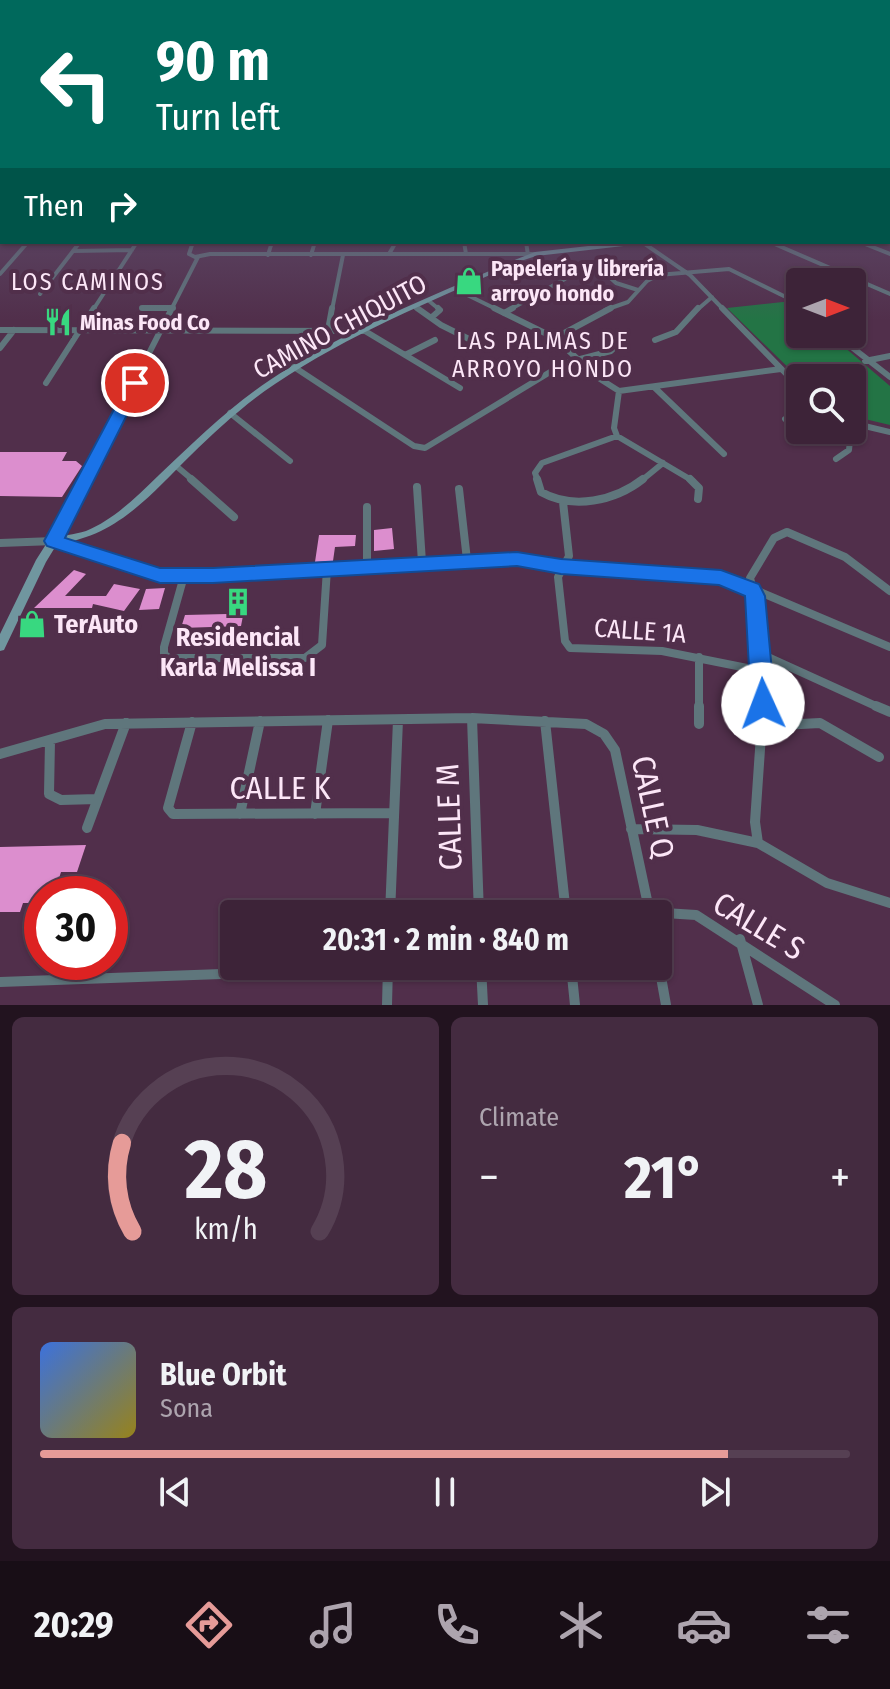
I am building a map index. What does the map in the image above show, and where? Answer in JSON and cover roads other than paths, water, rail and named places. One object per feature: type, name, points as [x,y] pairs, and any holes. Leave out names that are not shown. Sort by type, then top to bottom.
[{"type":"main road","name":"CAMINO CHIQUITO","points":[[54,541],[74,540],[94,534],[119,517],[230,413],[294,367],[532,254],[602,244]]},
{"type":"main road","points":[[1,643],[41,560],[54,541]]},
{"type":"street","points":[[0,274],[26,244]]},
{"type":"street","points":[[40,294],[78,244]]},
{"type":"street","points":[[46,383],[136,244]]},
{"type":"street","points":[[192,244],[189,256],[198,257],[532,254],[527,244]]},
{"type":"street","points":[[268,255],[271,244]]},
{"type":"street","points":[[311,255],[314,244]]},
{"type":"street","points":[[389,254],[395,244]]},
{"type":"street","points":[[464,244],[466,254]]},
{"type":"street","points":[[645,244],[685,271],[786,374]]},
{"type":"street","points":[[775,244],[890,294]]},
{"type":"street","points":[[865,244],[890,254]]},
{"type":"street","points":[[73,251],[132,250]]},
{"type":"street","points":[[508,254],[519,260]]},
{"type":"street","points":[[328,330],[343,255]]},
{"type":"street","points":[[54,541],[198,257]]},
{"type":"street","points":[[555,338],[599,312],[628,302],[658,275],[729,269],[786,297]]},
{"type":"street","points":[[606,274],[617,284],[638,290]]},
{"type":"street","points":[[504,313],[565,279]]},
{"type":"street","points":[[455,289],[555,338],[619,391],[781,369]]},
{"type":"street","points":[[655,340],[677,334],[703,303],[712,297]]},
{"type":"street","points":[[429,301],[440,310],[432,317]]},
{"type":"street","points":[[416,307],[441,325],[485,347]]},
{"type":"street","points":[[142,308],[173,308]]},
{"type":"street","points":[[0,330],[365,331],[460,388]]},
{"type":"street","points":[[0,348],[14,330]]},
{"type":"street","points":[[405,355],[435,340]]},
{"type":"street","points":[[294,367],[414,446],[425,448],[557,367],[611,351],[618,344]]},
{"type":"street","points":[[851,348],[890,377]]},
{"type":"street","points":[[865,361],[890,356]]},
{"type":"street","points":[[654,387],[724,454]]},
{"type":"street","points":[[619,391],[614,428],[617,436],[696,483],[700,490],[698,499]]},
{"type":"street","points":[[230,413],[290,461]]},
{"type":"street","points":[[866,426],[890,432]]},
{"type":"street","points":[[617,436],[539,466],[535,480],[541,492],[563,502],[623,493],[663,463]]},
{"type":"street","points":[[836,459],[849,450],[850,444]]},
{"type":"street","points":[[175,465],[234,517]]},
{"type":"street","points":[[417,487],[422,562]]},
{"type":"street","points":[[459,489],[467,560]]},
{"type":"street","name":"CALLE 1A","points":[[563,502],[569,556],[561,566],[558,577],[565,641],[570,648],[648,649],[762,671]]},
{"type":"street","points":[[367,507],[367,566]]},
{"type":"street","points":[[758,843],[755,822],[762,726],[762,671],[757,606],[750,578],[774,538],[787,532],[845,557],[890,591]]},
{"type":"street","points":[[0,543],[54,541],[144,572],[184,576],[517,559],[648,574],[701,575],[734,581],[890,647]]},
{"type":"street","points":[[184,576],[164,647],[164,654],[169,658],[305,658],[322,645],[327,569]]},
{"type":"street","points":[[761,654],[890,712]]},
{"type":"street","points":[[699,657],[699,724]]},
{"type":"street","points":[[0,754],[105,724],[472,718],[545,721],[564,900]]},
{"type":"street","name":"CALLE M","points":[[472,718],[478,900]]},
{"type":"street","points":[[315,814],[328,720]]},
{"type":"street","points":[[390,900],[398,720]]},
{"type":"street","points":[[240,814],[260,721]]},
{"type":"street","name":"CALLE Q","points":[[545,721],[586,724],[604,734],[615,750],[647,900]]},
{"type":"street","name":"CALLE K","points":[[192,722],[169,812],[393,813]]},
{"type":"street","points":[[87,828],[126,723]]},
{"type":"street","points":[[762,726],[820,723],[879,757]]},
{"type":"street","points":[[50,741],[49,794],[61,800],[97,799]]},
{"type":"street","points":[[631,829],[697,830],[758,843],[827,883],[890,903]]},
{"type":"street","name":"CALLE S","points":[[672,914],[696,915],[740,939],[835,1005]]},
{"type":"street","points":[[740,939],[758,1005]]},
{"type":"street","points":[[0,982],[220,973]]},
{"type":"street","points":[[387,1005],[388,980]]},
{"type":"street","points":[[482,980],[483,1005]]},
{"type":"street","points":[[572,980],[575,1005]]},
{"type":"street","points":[[662,980],[666,1005]]},
{"type":"place","name":"Papelería y librería arroyo hondo","points":[[469,281]]},
{"type":"place","name":"Minas Food Co","points":[[58,322]]},
{"type":"place","name":"Residencial Karla Melissa I","points":[[238,602]]},
{"type":"place","name":"TerAuto","points":[[32,624]]},
{"type":"district","name":"LOS CAMINOS","points":[[88,282]]},
{"type":"district","name":"LAS PALMAS DE ARROYO HONDO","points":[[543,355]]}]
